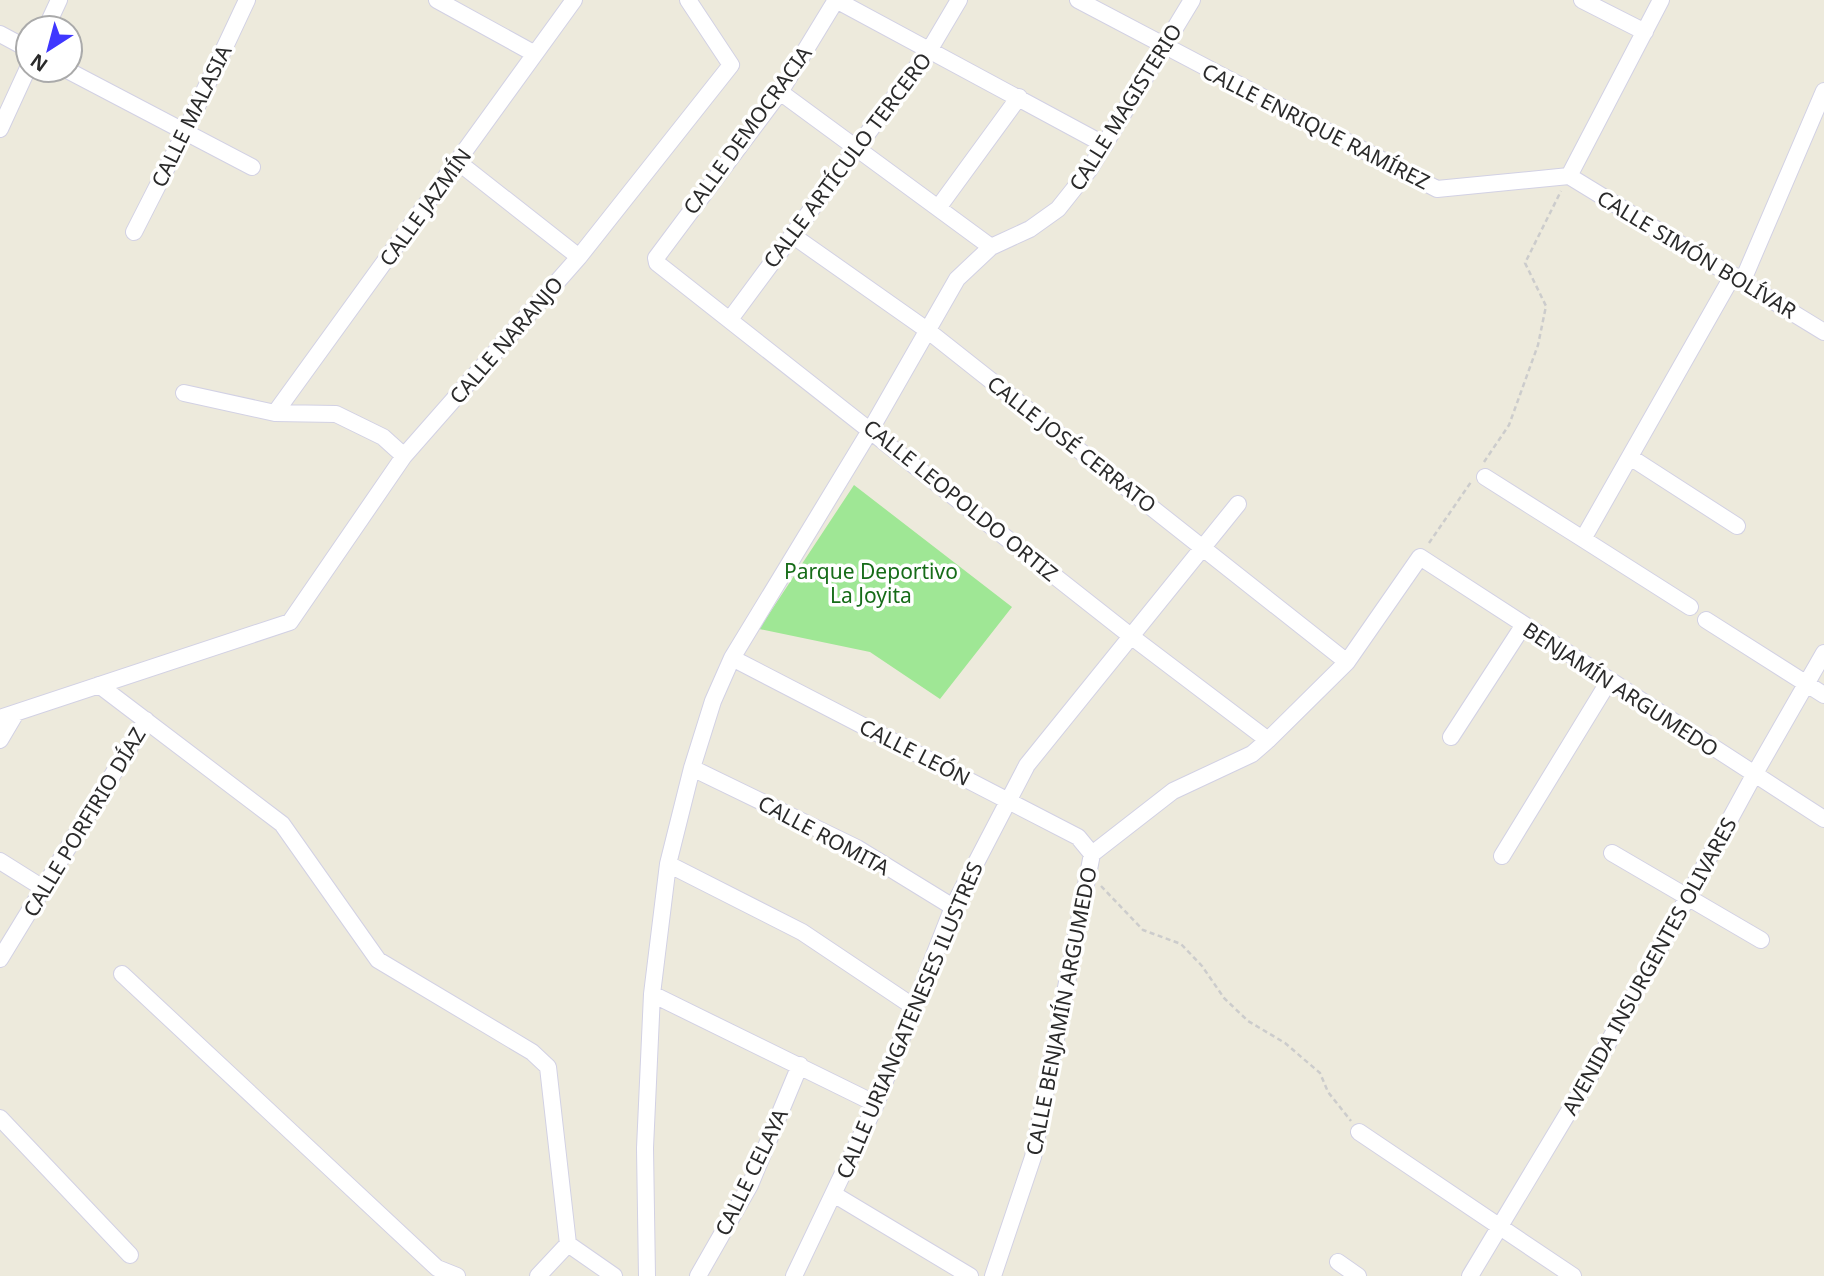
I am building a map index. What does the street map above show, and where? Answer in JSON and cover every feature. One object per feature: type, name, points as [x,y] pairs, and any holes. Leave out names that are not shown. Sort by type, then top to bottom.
[{"type":"street","name":"CALLE MALASIA","points":[[134,232],[247,0]]},
{"type":"street","points":[[437,0],[535,54]]},
{"type":"street","name":"CALLE JAZMÍN","points":[[275,413],[574,0]]},
{"type":"street","name":"CALLE NARANJO","points":[[99,685],[290,622],[404,456],[579,257],[732,65],[688,0]]},
{"type":"street","points":[[836,0],[1105,145]]},
{"type":"street","name":"CALLE DEMOCRACIA","points":[[656,258],[780,92],[836,0]]},
{"type":"street","name":"CALLE ARTÍCULO TERCERO","points":[[731,318],[930,49],[959,0]]},
{"type":"street","name":"CALLE ENRIQUE RAMÍREZ","points":[[1078,0],[1164,48],[1437,189],[1569,176]]},
{"type":"street","name":"CALLE MAGISTERIO","points":[[647,1276],[645,1148],[652,994],[668,864],[692,768],[713,701],[732,658],[871,429],[957,279],[991,247],[1030,229],[1058,209],[1105,145],[1192,0]]},
{"type":"street","points":[[1582,0],[1644,32]]},
{"type":"street","points":[[1569,176],[1661,0]]},
{"type":"street","points":[[84,79],[252,167]]},
{"type":"street","points":[[0,129],[21,84]]},
{"type":"street","points":[[1583,538],[1738,278],[1824,91]]},
{"type":"street","points":[[780,92],[991,247]]},
{"type":"street","points":[[938,208],[1019,97]]},
{"type":"street","points":[[458,162],[579,257]]},
{"type":"street","name":"CALLE SIMÓN BOLÍVAR","points":[[1569,176],[1824,332]]},
{"type":"street","name":"CALLE JOSÉ CERRATO","points":[[792,235],[927,330],[1347,662]]},
{"type":"street","name":"CALLE LEOPOLDO ORTIZ","points":[[656,258],[657,263],[731,318],[1132,637],[1268,740]]},
{"type":"street","points":[[184,393],[275,413],[336,414],[383,437],[404,456]]},
{"type":"street","points":[[1630,457],[1737,526]]},
{"type":"street","points":[[1479,475],[1690,607]]},
{"type":"street","name":"CALLE URIANGATENESES ILUSTRES","points":[[794,1276],[835,1195],[876,1104],[953,907],[1027,765],[1238,504]]},
{"type":"street","name":"BENJAMÍN ARGUMEDO","points":[[1420,557],[1824,820]]},
{"type":"street","name":"CALLE BENJAMÍN ARGUMEDO","points":[[993,1276],[1033,1157],[1092,854],[1173,791],[1252,754],[1268,740],[1347,662],[1420,557]]},
{"type":"street","points":[[1706,620],[1824,695]]},
{"type":"street","points":[[1451,737],[1523,625]]},
{"type":"street","name":"AVENIDA INSURGENTES OLIVARES","points":[[1470,1276],[1589,1078],[1754,775],[1824,653]]},
{"type":"street","name":"CALLE LEÓN","points":[[732,658],[1078,837],[1092,854]]},
{"type":"street","points":[[1502,856],[1609,681]]},
{"type":"street","points":[[0,740],[8,716],[99,685],[282,824],[378,960],[532,1052],[548,1067],[568,1244],[614,1276]]},
{"type":"street","name":"CALLE PORFIRIO DÍAZ","points":[[0,959],[146,720]]},
{"type":"street","name":"CALLE ROMITA","points":[[692,768],[857,848],[953,907]]},
{"type":"street","points":[[1612,853],[1761,940]]},
{"type":"street","points":[[0,861],[43,888]]},
{"type":"street","points":[[668,864],[802,932],[914,1007]]},
{"type":"street","points":[[122,974],[437,1268],[457,1276]]},
{"type":"street","points":[[652,994],[876,1104]]},
{"type":"street","name":"CALLE CELAYA","points":[[698,1276],[750,1185],[800,1065]]},
{"type":"street","points":[[0,1118],[130,1255]]},
{"type":"street","points":[[1359,1132],[1573,1276]]},
{"type":"street","points":[[835,1195],[970,1276]]},
{"type":"street","points":[[538,1276],[568,1244]]},
{"type":"street","points":[[1338,1262],[1359,1276]]},
{"type":"path","points":[[1420,557],[1479,475],[1509,425],[1538,345],[1546,306],[1525,263],[1569,176]]},
{"type":"path","points":[[1087,877],[1104,888],[1143,930],[1181,944],[1202,967],[1224,998],[1248,1021],[1285,1043],[1321,1073],[1328,1093],[1359,1132]]},
{"type":"green space","name":"Parque Deportivo La Joyita","points":[[854,485],[1012,607],[940,699],[870,652],[759,629]]}]
